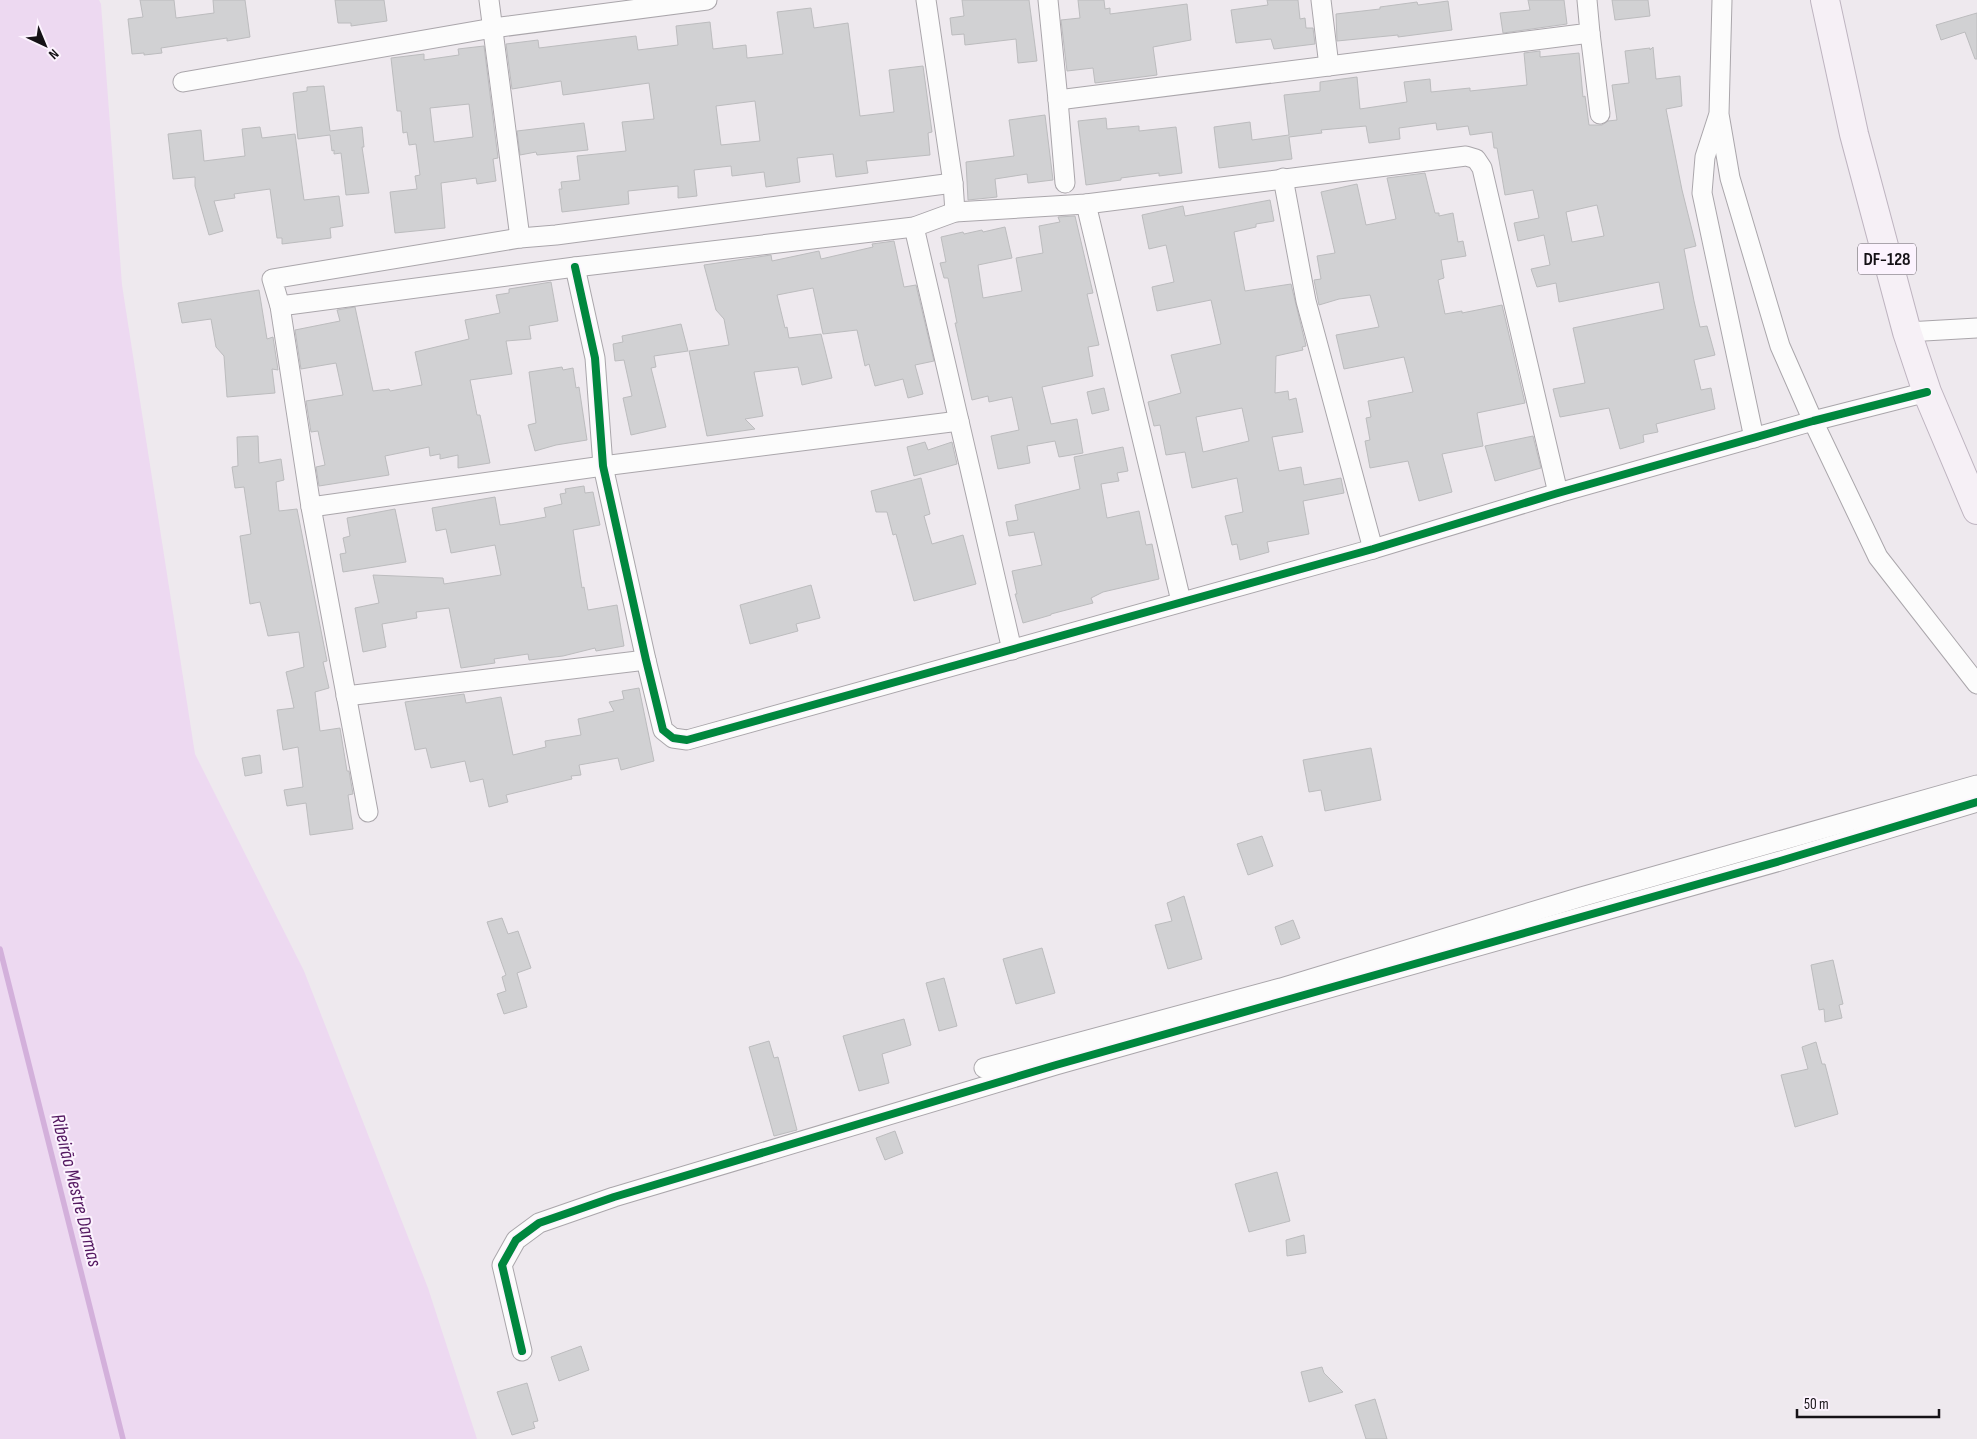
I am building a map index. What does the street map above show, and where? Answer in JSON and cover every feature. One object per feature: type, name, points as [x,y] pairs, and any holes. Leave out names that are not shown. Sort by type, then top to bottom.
[{"type":"main road","name":"DF-128","points":[[1826,0],[1854,134],[1907,332],[1927,392],[1977,510]]},
{"type":"street","points":[[489,0],[520,238]]},
{"type":"street","points":[[183,82],[493,28],[707,0]]},
{"type":"street","points":[[926,0],[953,183],[955,212]]},
{"type":"street","points":[[1048,0],[1065,183]]},
{"type":"street","points":[[1320,0],[1329,66]]},
{"type":"street","points":[[1587,0],[1600,114]]},
{"type":"street","points":[[1722,0],[1719,114],[1730,178],[1780,346],[1813,421],[1878,557],[1977,684]]},
{"type":"street","points":[[1058,100],[1590,33]]},
{"type":"street","points":[[1719,114],[1705,157],[1702,193],[1754,438]]},
{"type":"street","points":[[280,306],[575,267],[914,227],[955,212],[1086,204],[1466,156],[1476,159],[1482,168],[1558,493]]},
{"type":"street","points":[[1283,178],[1306,301],[1372,549]]},
{"type":"street","points":[[368,812],[311,507],[280,306],[272,279],[520,238],[556,235],[953,183]]},
{"type":"street","points":[[1086,204],[1181,601]]},
{"type":"street","points":[[914,227],[1012,650]]},
{"type":"street","points":[[575,267],[596,358],[602,466],[646,660],[663,730],[673,738],[687,740],[1372,549],[1558,493],[1813,421],[1927,392]]},
{"type":"street","points":[[1907,332],[1977,328]]},
{"type":"street","points":[[311,507],[602,466],[959,421]]},
{"type":"street","points":[[346,696],[646,660]]},
{"type":"street","points":[[984,1068],[1281,988],[1581,897],[1977,785]]},
{"type":"street","points":[[522,1351],[502,1265],[516,1240],[539,1223],[614,1197],[1056,1065],[1771,864],[1977,802]]},
{"type":"shaded area","points":[[0,0],[99,0],[101,4],[122,285],[195,754],[304,971],[428,1288],[477,1439],[0,1439]]},
{"type":"building","points":[[140,0],[174,0],[176,18],[214,13],[213,0],[245,0],[250,37],[227,41],[227,38],[161,48],[162,53],[132,54],[128,19],[143,17]]},
{"type":"building","points":[[335,0],[384,0],[387,21],[351,26],[351,23],[338,23]]},
{"type":"building","points":[[962,0],[1029,0],[1037,61],[1018,63],[1016,39],[965,45],[964,34],[952,35],[950,18],[964,16]]},
{"type":"building","points":[[1078,0],[1104,0],[1105,9],[1110,8],[1110,14],[1187,4],[1191,40],[1153,47],[1157,75],[1095,83],[1093,68],[1067,71],[1061,20],[1080,18]]},
{"type":"building","points":[[1267,0],[1298,0],[1300,19],[1305,18],[1306,28],[1313,28],[1315,44],[1274,49],[1271,39],[1236,43],[1231,10],[1268,5]]},
{"type":"building","points":[[1528,0],[1564,0],[1567,24],[1503,33],[1500,13],[1530,10]]},
{"type":"building","points":[[1612,0],[1648,0],[1650,16],[1615,20]]},
{"type":"building","points":[[1448,1],[1452,30],[1398,37],[1398,35],[1337,41],[1336,14],[1380,9],[1380,7],[1417,2],[1418,5]]},
{"type":"building","points":[[811,8],[814,28],[848,23],[860,116],[894,112],[889,70],[923,66],[932,132],[928,133],[930,155],[866,161],[868,173],[836,177],[833,154],[797,158],[800,182],[766,187],[764,172],[732,176],[731,166],[694,170],[697,196],[678,198],[678,186],[628,191],[629,204],[562,212],[559,189],[562,189],[561,182],[580,180],[577,156],[626,151],[622,122],[654,119],[649,83],[563,95],[561,81],[512,89],[506,44],[538,40],[539,48],[636,36],[638,50],[678,45],[676,26],[710,22],[713,49],[746,45],[747,58],[783,54],[777,12]],"holes":[[[755,101],[760,141],[721,145],[716,106]]]},
{"type":"building","points":[[1977,13],[1977,59],[1975,59],[1965,32],[1941,40],[1936,25]]},
{"type":"building","points":[[484,46],[498,158],[493,159],[496,181],[477,184],[476,178],[441,183],[445,228],[395,233],[390,192],[417,189],[415,176],[420,175],[416,144],[409,145],[407,132],[403,133],[401,111],[397,111],[391,58],[424,54],[424,60],[459,55],[458,49]],"holes":[[[469,104],[473,137],[434,142],[430,108]]]},
{"type":"building","points":[[1653,47],[1656,79],[1680,76],[1682,106],[1666,109],[1682,190],[1696,246],[1684,249],[1694,301],[1700,327],[1707,326],[1715,355],[1694,360],[1701,390],[1711,388],[1715,409],[1656,424],[1658,432],[1643,435],[1644,442],[1620,449],[1609,408],[1560,417],[1553,389],[1585,383],[1573,328],[1664,309],[1659,282],[1559,302],[1556,283],[1537,287],[1531,269],[1550,265],[1544,235],[1518,241],[1514,223],[1539,218],[1533,190],[1505,195],[1497,148],[1494,148],[1492,132],[1470,135],[1468,126],[1437,130],[1436,123],[1399,128],[1400,139],[1369,143],[1366,126],[1321,130],[1322,133],[1289,137],[1292,159],[1219,168],[1214,127],[1250,122],[1252,140],[1289,135],[1284,95],[1320,91],[1320,82],[1357,77],[1360,109],[1407,102],[1404,82],[1430,79],[1431,92],[1470,88],[1470,91],[1527,85],[1524,53],[1540,51],[1540,57],[1579,53],[1583,97],[1585,96],[1589,125],[1602,125],[1608,121],[1617,120],[1612,85],[1629,83],[1625,51],[1650,48],[1650,50]],"holes":[[[1597,205],[1604,236],[1572,242],[1566,212]]]},
{"type":"building","points":[[324,86],[330,131],[362,127],[364,147],[362,147],[369,193],[346,195],[341,153],[334,154],[334,150],[332,151],[330,135],[298,139],[293,93],[307,91],[307,87]]},
{"type":"building","points":[[1045,115],[1053,180],[1028,183],[1027,174],[995,179],[997,197],[968,200],[966,162],[1014,156],[1009,120]]},
{"type":"building","points":[[1106,118],[1107,129],[1139,126],[1139,131],[1176,127],[1182,173],[1159,176],[1159,173],[1086,185],[1078,121]]},
{"type":"building","points":[[584,123],[588,150],[537,155],[536,152],[520,155],[517,131]]},
{"type":"building","points":[[260,127],[262,138],[295,134],[304,200],[339,196],[343,226],[330,228],[331,238],[282,244],[282,238],[277,238],[270,189],[234,194],[235,198],[214,201],[223,231],[209,235],[195,186],[195,177],[173,179],[168,134],[201,130],[204,161],[245,156],[242,129]]},
{"type":"building","points":[[1425,173],[1435,213],[1439,213],[1439,216],[1453,213],[1458,242],[1463,241],[1466,256],[1441,260],[1444,278],[1438,280],[1445,314],[1462,311],[1462,313],[1502,305],[1525,403],[1477,413],[1483,446],[1442,454],[1452,492],[1419,501],[1408,461],[1370,468],[1365,441],[1370,440],[1366,418],[1371,417],[1368,401],[1413,392],[1404,357],[1344,369],[1336,335],[1379,327],[1370,295],[1339,299],[1319,305],[1314,280],[1321,279],[1317,256],[1335,253],[1321,192],[1357,184],[1366,225],[1396,219],[1387,178]]},
{"type":"building","points":[[1270,200],[1274,221],[1256,224],[1256,227],[1234,232],[1245,291],[1291,284],[1306,346],[1302,347],[1303,350],[1276,356],[1275,393],[1288,391],[1289,400],[1296,398],[1303,432],[1272,437],[1279,471],[1301,467],[1304,485],[1341,478],[1344,493],[1303,501],[1309,534],[1267,542],[1269,552],[1240,560],[1237,544],[1232,545],[1225,516],[1243,512],[1237,478],[1192,488],[1185,452],[1166,455],[1160,425],[1154,426],[1148,402],[1181,393],[1171,355],[1221,344],[1211,300],[1157,311],[1152,287],[1174,282],[1166,245],[1149,249],[1142,215],[1183,206],[1185,216]],"holes":[[[1242,408],[1249,441],[1203,452],[1196,417]]]},
{"type":"building","points":[[1075,216],[1093,293],[1087,294],[1099,345],[1088,347],[1093,376],[1042,387],[1051,424],[1077,419],[1083,453],[1059,457],[1055,441],[1027,446],[1030,463],[998,469],[991,436],[1019,430],[1012,397],[989,402],[988,396],[972,400],[955,323],[957,323],[948,278],[944,278],[940,263],[946,262],[941,237],[963,232],[964,234],[982,230],[983,232],[1005,227],[1012,258],[978,265],[983,298],[1022,291],[1016,258],[1043,253],[1039,226],[1060,222],[1058,217]]},
{"type":"building","points":[[894,241],[904,287],[916,285],[934,361],[915,365],[923,394],[908,398],[903,379],[875,386],[869,364],[865,366],[857,330],[823,334],[813,288],[777,295],[789,338],[821,334],[832,378],[802,385],[798,367],[754,372],[763,416],[745,419],[755,429],[707,436],[689,351],[729,345],[724,319],[716,310],[704,265],[771,255],[772,261],[819,251],[821,259],[873,247],[872,244]]},
{"type":"building","points":[[551,282],[558,321],[529,326],[531,339],[506,341],[512,374],[470,380],[477,415],[480,415],[490,463],[458,468],[458,455],[440,459],[440,454],[430,456],[429,447],[385,456],[389,475],[319,486],[316,467],[325,465],[318,431],[311,432],[306,401],[343,395],[336,363],[301,369],[295,330],[340,321],[337,310],[355,307],[373,391],[389,389],[390,391],[422,385],[415,352],[469,339],[465,320],[500,313],[496,295],[509,293],[509,289]]},
{"type":"building","points":[[259,290],[267,339],[273,337],[278,370],[272,369],[275,393],[227,397],[224,356],[216,347],[211,319],[182,323],[178,303]]},
{"type":"building","points":[[681,324],[688,351],[654,356],[656,367],[651,368],[666,427],[631,435],[623,398],[632,396],[624,360],[615,361],[613,344],[623,342],[622,336]]},
{"type":"building","points":[[562,367],[563,370],[573,368],[576,388],[579,387],[587,440],[556,445],[535,451],[528,425],[536,423],[529,372]]},
{"type":"building","points":[[1104,388],[1109,410],[1092,414],[1087,392]]},
{"type":"building","points":[[258,436],[259,463],[281,459],[284,480],[276,482],[279,511],[297,509],[327,661],[323,662],[329,688],[315,692],[320,731],[340,728],[353,794],[348,795],[353,829],[310,835],[306,803],[287,806],[284,790],[303,787],[298,747],[283,750],[277,710],[294,708],[286,672],[304,667],[299,632],[268,636],[260,602],[250,604],[240,536],[251,534],[244,487],[235,488],[232,467],[238,466],[237,437]]},
{"type":"building","points":[[1533,436],[1541,468],[1495,481],[1485,446]]},
{"type":"building","points":[[925,442],[928,450],[952,442],[957,464],[914,476],[907,447]]},
{"type":"building","points":[[1123,447],[1128,471],[1117,473],[1119,481],[1101,484],[1107,518],[1139,511],[1146,545],[1152,544],[1159,579],[1103,592],[1091,598],[1093,603],[1023,623],[1015,594],[1017,594],[1012,571],[1042,565],[1034,532],[1009,536],[1006,522],[1018,520],[1015,505],[1080,489],[1074,457]]},
{"type":"building","points":[[921,478],[930,514],[924,516],[932,544],[963,535],[976,584],[914,601],[896,534],[893,535],[887,512],[876,512],[871,491]]},
{"type":"building","points":[[584,486],[585,493],[593,492],[600,525],[573,530],[582,588],[584,587],[588,610],[617,605],[624,646],[596,651],[595,648],[563,656],[529,660],[528,654],[494,659],[495,663],[461,668],[449,608],[416,612],[417,618],[382,624],[386,647],[363,652],[355,608],[379,603],[373,575],[443,578],[444,584],[501,575],[495,545],[451,553],[446,529],[436,531],[432,508],[495,497],[500,525],[514,523],[546,517],[544,508],[562,504],[560,494],[566,493],[565,489]]},
{"type":"building","points":[[395,509],[406,562],[343,572],[340,554],[346,553],[343,538],[350,536],[347,518]]},
{"type":"building","points":[[811,585],[820,618],[796,624],[798,631],[750,644],[740,605]]},
{"type":"building","points":[[639,688],[654,761],[621,770],[618,758],[579,765],[581,775],[571,776],[572,779],[506,795],[508,802],[489,807],[483,779],[470,782],[465,761],[431,768],[426,748],[415,750],[405,702],[464,694],[466,703],[501,697],[513,755],[546,747],[545,741],[581,735],[578,719],[614,711],[609,702],[624,699],[622,691]]},
{"type":"building","points":[[1371,748],[1381,800],[1325,811],[1321,790],[1309,792],[1303,760]]},
{"type":"building","points":[[260,755],[262,773],[245,776],[242,758]]},
{"type":"building","points":[[1262,836],[1273,866],[1248,875],[1237,844]]},
{"type":"building","points":[[1184,896],[1202,959],[1168,969],[1155,925],[1172,921],[1167,903]]},
{"type":"building","points":[[502,918],[508,934],[518,931],[531,968],[517,973],[527,1007],[504,1014],[497,994],[506,991],[502,977],[506,975],[487,922]]},
{"type":"building","points":[[1293,920],[1300,938],[1281,945],[1275,927]]},
{"type":"building","points":[[1042,948],[1055,993],[1016,1004],[1003,959]]},
{"type":"building","points":[[1833,960],[1843,1004],[1839,1005],[1842,1018],[1825,1022],[1824,1009],[1819,1010],[1811,965]]},
{"type":"building","points":[[944,978],[957,1026],[939,1031],[926,983]]},
{"type":"building","points":[[904,1019],[911,1045],[882,1054],[889,1083],[859,1091],[843,1036]]},
{"type":"building","points":[[769,1041],[774,1058],[778,1057],[797,1130],[774,1136],[749,1047]]},
{"type":"building","points":[[1816,1042],[1822,1064],[1825,1064],[1838,1114],[1795,1127],[1781,1075],[1808,1069],[1802,1047]]},
{"type":"building","points":[[895,1131],[903,1153],[885,1160],[876,1138]]},
{"type":"building","points":[[1277,1172],[1290,1221],[1249,1232],[1235,1184]]},
{"type":"building","points":[[1304,1235],[1306,1253],[1287,1256],[1286,1240]]},
{"type":"building","points":[[581,1346],[589,1370],[559,1381],[551,1357]]},
{"type":"building","points":[[1322,1367],[1324,1373],[1343,1392],[1309,1402],[1301,1372]]},
{"type":"building","points":[[527,1383],[538,1421],[533,1422],[535,1428],[512,1435],[497,1392]]},
{"type":"building","points":[[1375,1399],[1387,1439],[1366,1439],[1355,1405]]},
{"type":"waterway","name":"Ribeirão Mestre Darmas","points":[[0,949],[123,1439]]},
{"type":"cycle path","points":[[575,267],[595,358],[603,466],[646,660],[663,730],[673,738],[687,740],[1373,549],[1558,493],[1813,421],[1927,392]]},
{"type":"cycle path","points":[[522,1351],[502,1265],[516,1240],[539,1223],[614,1197],[1056,1065],[1780,861],[1977,802]]}]
